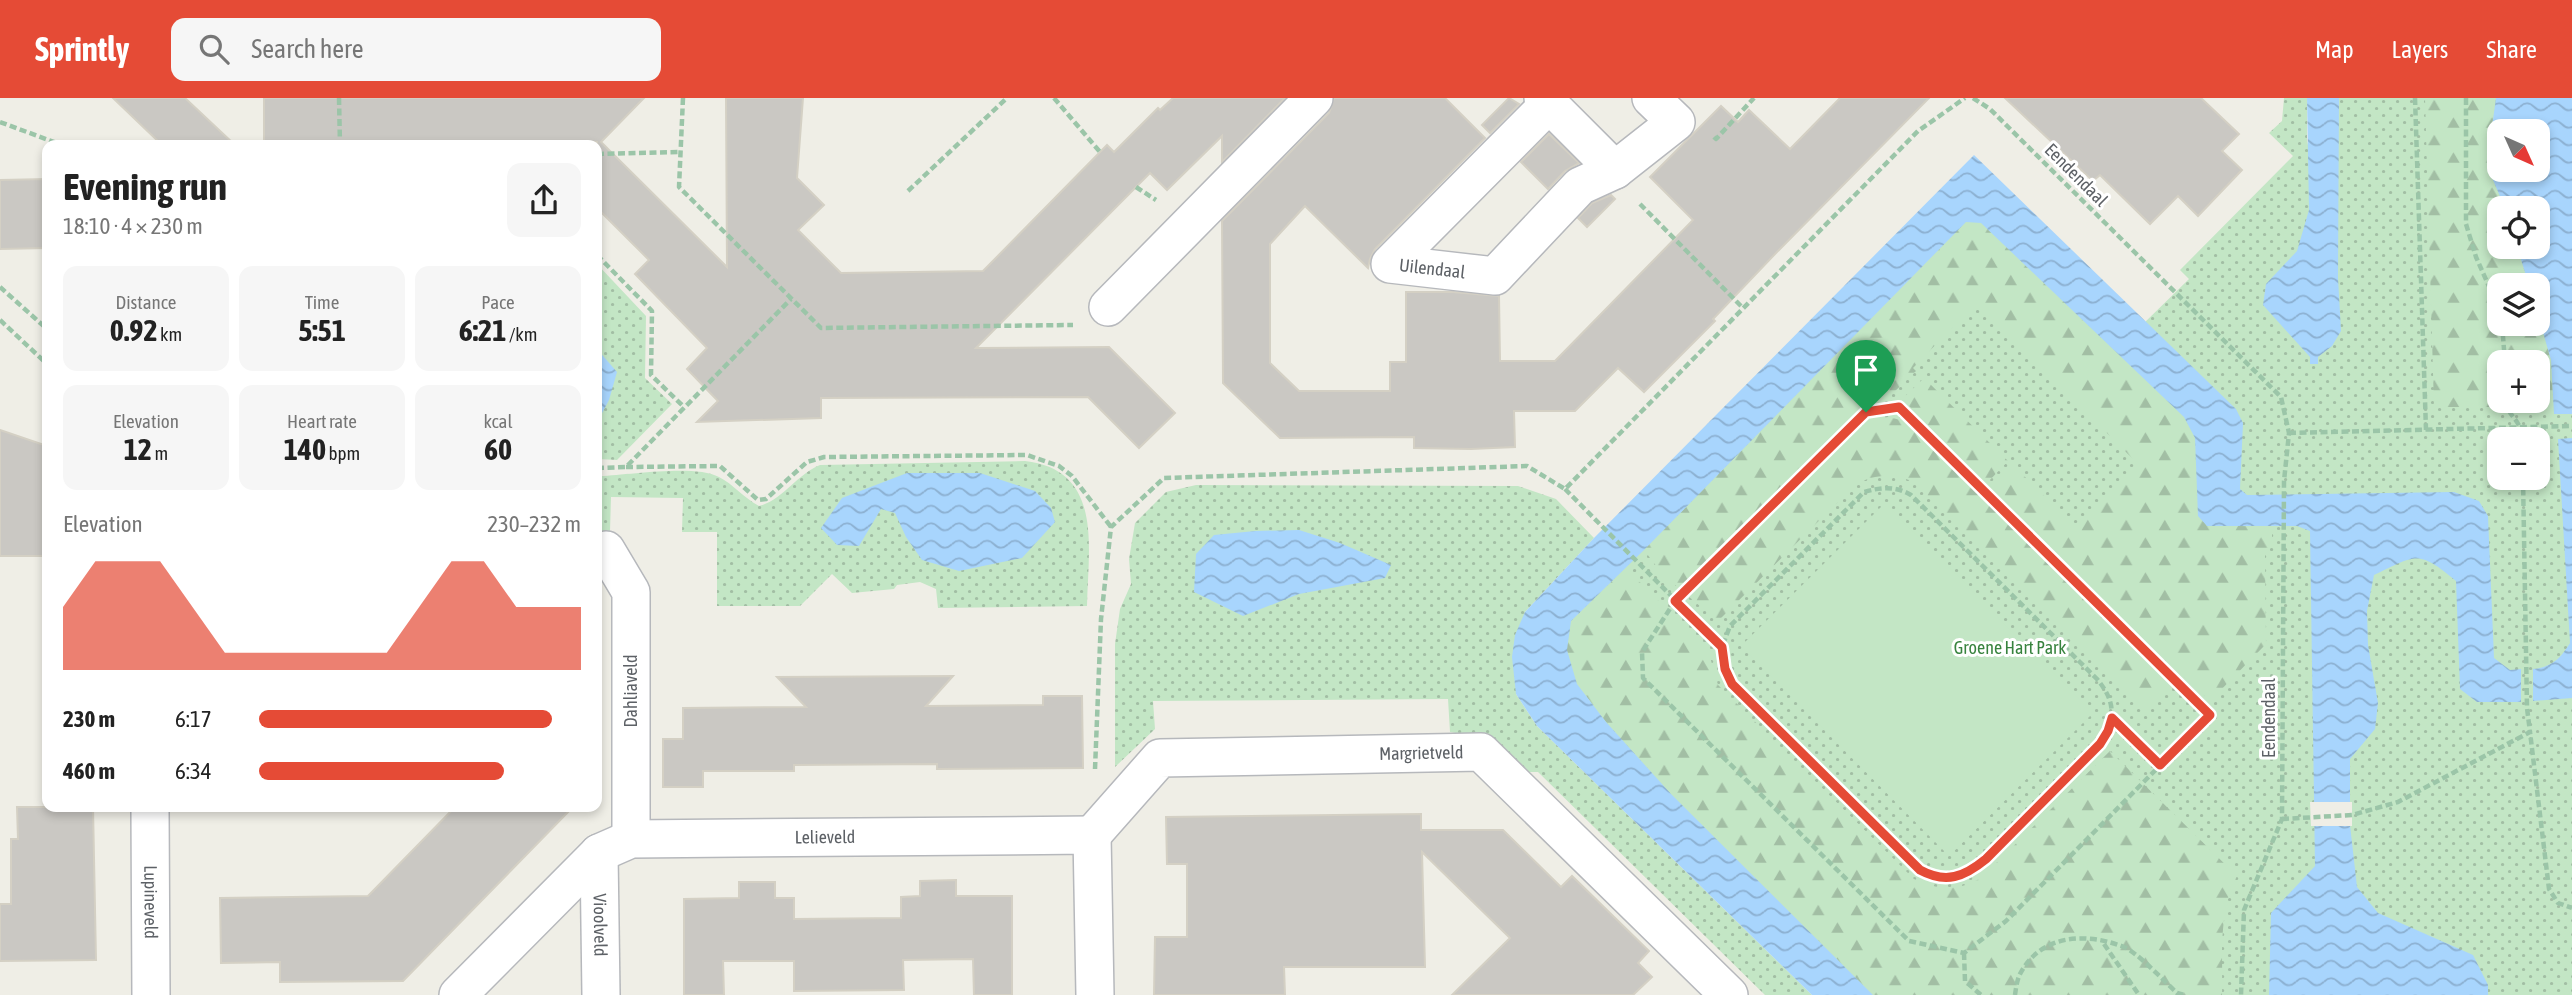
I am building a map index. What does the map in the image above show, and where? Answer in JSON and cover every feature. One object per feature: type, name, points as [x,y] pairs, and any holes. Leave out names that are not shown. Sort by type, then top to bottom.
[{"type":"street","points":[[1108,307],[1314,98]]},
{"type":"street","name":"Uilendaal","points":[[1615,170],[1546,101],[1390,264],[1495,276],[1580,186],[1615,170],[1676,122],[1651,98]]},
{"type":"street","name":"Dahliaveld","points":[[606,550],[631,592],[615,846]]},
{"type":"street","name":"Margrietveld","points":[[1092,835],[1160,758],[1480,752],[1729,995]]},
{"type":"street","name":"Lupineveld","points":[[150,812],[151,995]]},
{"type":"street","points":[[1092,835],[1095,995]]},
{"type":"street","name":"Lelieveld","points":[[615,846],[1092,835]]},
{"type":"street","points":[[458,995],[615,846]]},
{"type":"street","name":"Vioolveld","points":[[601,995],[615,846]]},
{"type":"path","points":[[339,98],[340,140]]},
{"type":"path","points":[[683,98],[679,187],[821,328],[1089,325],[1108,307]]},
{"type":"path","points":[[908,191],[1007,98]]},
{"type":"path","points":[[1054,98],[1100,152]]},
{"type":"path","points":[[1565,489],[1919,131],[1965,98]]},
{"type":"path","name":"Eendendaal","points":[[1973,98],[1990,109],[2281,397],[2289,433],[2284,481],[2282,819],[2244,911],[2241,995]]},
{"type":"path","points":[[2416,98],[2426,430]]},
{"type":"path","points":[[2466,98],[2466,224],[2487,282]]},
{"type":"path","points":[[0,122],[49,140]]},
{"type":"path","points":[[602,154],[680,152]]},
{"type":"path","points":[[1615,170],[1621,185],[1743,308]]},
{"type":"path","points":[[602,260],[652,311],[651,375],[684,407]]},
{"type":"path","points":[[0,287],[42,325]]},
{"type":"path","points":[[625,467],[792,299]]},
{"type":"path","points":[[0,320],[42,359]]},
{"type":"path","points":[[1899,407],[2210,715],[2006,921],[1964,953],[1909,941],[1643,678],[1642,652],[1675,601],[1866,412],[1899,407]]},
{"type":"path","points":[[2534,427],[2572,426]]},
{"type":"path","points":[[2289,433],[2487,429]]},
{"type":"path","points":[[602,468],[720,466],[758,500],[766,499],[807,462],[824,457],[1027,455],[1059,466],[1072,476],[1111,527]]},
{"type":"path","points":[[1092,835],[1101,619],[1111,527],[1164,478],[1527,466],[1565,489],[1722,647]]},
{"type":"path","points":[[1876,488],[1902,490],[1911,495],[2097,679],[2111,700],[2112,718],[2100,744],[1986,859],[1970,872],[1957,878],[1941,878],[1920,870],[1732,684],[1725,669],[1722,647],[1730,626],[1864,492],[1876,488]]},
{"type":"path","points":[[2523,490],[2527,708],[2549,889],[2558,903],[2572,908]]},
{"type":"path","points":[[2112,718],[2160,765]]},
{"type":"path","points":[[2282,819],[2352,815],[2398,802],[2530,732]]},
{"type":"path","points":[[2015,995],[2020,975],[2034,957],[2054,942],[2077,938],[2126,948],[2177,993],[2184,995]]},
{"type":"path","points":[[2103,942],[2139,995]]},
{"type":"path","points":[[1964,953],[1965,981],[1981,995]]},
{"type":"green space","name":"Groene Hart Park","points":[[2284,98],[2307,98],[2307,145],[2316,98],[2567,98],[2572,362],[2572,995],[1848,995],[1546,700],[1542,625],[1980,179],[2141,326],[2189,279],[2180,270],[2293,156],[2269,133],[2282,121]]},
{"type":"green space","points":[[2425,98],[2496,98],[2493,119],[2487,119],[2487,182],[2494,182],[2500,196],[2487,196],[2487,259],[2521,259],[2525,273],[2487,273],[2487,336],[2544,336],[2548,350],[2487,350],[2487,407],[2434,407]]},
{"type":"green space","points":[[1966,221],[1981,223],[2184,416],[2195,438],[2198,516],[2207,525],[2272,527],[2272,538],[2265,556],[2266,644],[2210,701],[2182,675],[2178,678],[1993,489],[2015,467],[2077,528],[2139,465],[1976,303],[1913,368],[1916,371],[1894,392],[1888,391],[1849,417],[1680,589],[1663,575],[1644,550]]},
{"type":"green space","points":[[602,269],[646,316],[645,378],[672,404],[617,460],[602,459]]},
{"type":"green space","points":[[2550,357],[2554,414],[2534,413],[2550,413]]},
{"type":"green space","points":[[1924,378],[2008,461],[1987,483],[1902,399]]},
{"type":"green space","points":[[1888,417],[1905,421],[2172,685],[2146,712],[1912,481],[1890,476],[1870,478],[1856,484],[1718,621],[1688,596],[1858,426],[1867,421]]},
{"type":"green space","points":[[1025,461],[1050,467],[1068,479],[1080,496],[1086,515],[1089,537],[1087,606],[938,608],[936,589],[920,582],[897,585],[894,589],[852,593],[832,574],[800,606],[717,606],[717,532],[682,532],[683,498],[611,497],[610,531],[602,532],[602,476],[661,471],[708,473],[724,480],[759,506],[768,503],[804,474],[820,465]]},
{"type":"green space","points":[[1196,485],[1518,486],[1556,499],[1594,538],[1525,612],[1516,694],[1537,726],[1812,995],[1765,995],[1538,772],[1519,772],[1483,738],[1450,732],[1448,699],[1153,701],[1155,729],[1115,767],[1115,644],[1120,609],[1131,584],[1129,559],[1135,523],[1166,492]]},
{"type":"green space","points":[[1885,503],[2093,713],[1949,856],[1741,646]]},
{"type":"green space","points":[[1624,569],[1648,589],[1710,657],[1718,685],[1914,879],[1931,886],[1956,887],[1981,878],[2110,751],[2237,876],[2224,919],[2222,995],[1873,995],[1671,794],[1606,722],[1577,684],[1566,650],[1571,621]]},
{"type":"water","points":[[2307,98],[2339,98],[2338,278],[2341,331],[2332,346],[2318,357],[2318,364],[2310,364],[2310,357],[2263,305],[2266,284],[2297,251],[2309,210]]},
{"type":"water","points":[[2496,98],[2572,98],[2572,414],[2554,414],[2550,350],[2544,336],[2550,336],[2550,273],[2525,273],[2521,259],[2550,259],[2550,196],[2500,196],[2494,182],[2550,182],[2550,119],[2493,119]]},
{"type":"water","points":[[1974,155],[2236,409],[2243,423],[2240,489],[2247,495],[2454,492],[2479,501],[2488,516],[2494,658],[2510,670],[2521,669],[2521,702],[2477,702],[2460,689],[2456,581],[2433,564],[2416,559],[2399,563],[2374,575],[2367,611],[2368,645],[2378,703],[2375,729],[2350,759],[2350,825],[2357,887],[2378,913],[2473,955],[2488,985],[2488,995],[2269,995],[2271,913],[2315,866],[2310,531],[2297,526],[2207,526],[2198,516],[2195,438],[2184,417],[1981,223],[1966,222],[1571,621],[1567,650],[1577,684],[1606,722],[1671,794],[1873,995],[1812,995],[1537,726],[1516,694],[1512,657],[1515,635],[1525,612],[1594,538]]},
{"type":"water","points":[[602,355],[617,372],[602,413]]},
{"type":"water","points":[[2572,438],[2572,698],[2533,701],[2533,669],[2555,661],[2570,643],[2558,439]]},
{"type":"water","points":[[907,473],[980,473],[1035,491],[1051,508],[1055,522],[1022,558],[959,571],[922,560],[906,537],[895,513],[881,509],[859,546],[837,545],[821,528],[842,498]]},
{"type":"water","points":[[1299,530],[1340,543],[1391,565],[1385,578],[1299,594],[1243,616],[1194,592],[1196,554],[1214,535]]},
{"type":"pier","points":[[2310,802],[2352,802],[2352,826],[2311,826]]},
{"type":"building","points":[[113,98],[185,98],[230,140],[157,140]]},
{"type":"building","points":[[264,98],[644,98],[602,141],[264,140]]},
{"type":"building","points":[[726,98],[803,98],[797,178],[824,205],[798,230],[841,273],[983,271],[1107,145],[1114,152],[1158,108],[1160,110],[1173,98],[1285,98],[1222,162],[1222,136],[1167,190],[1150,173],[976,348],[1109,347],[1175,413],[1139,448],[1088,397],[821,398],[821,418],[697,422],[718,401],[687,369],[707,348],[635,274],[649,260],[602,213],[602,143],[727,267]]},
{"type":"building","points":[[1334,98],[1445,98],[1485,138],[1375,249],[1368,268],[1305,206],[1270,244],[1270,363],[1299,391],[1390,391],[1390,362],[1406,362],[1406,292],[1499,296],[1500,361],[1555,361],[1693,220],[1650,177],[1721,106],[1738,122],[1749,110],[1790,149],[1840,98],[1929,98],[1644,392],[1618,368],[1575,411],[1514,411],[1515,447],[1471,449],[1414,448],[1414,437],[1280,438],[1223,383],[1222,221],[1329,113]]},
{"type":"building","points":[[1509,98],[1519,104],[1490,133],[1482,125]]},
{"type":"building","points":[[2005,98],[2201,98],[2239,134],[2222,151],[2242,170],[2198,216],[2178,196],[2150,224],[2100,175],[2093,181]]},
{"type":"building","points":[[1549,134],[1579,163],[1565,171],[1548,189],[1521,162]]},
{"type":"building","points":[[42,179],[42,248],[0,249],[0,180]]},
{"type":"building","points":[[1611,195],[1615,199],[1587,227],[1578,218],[1592,203]]},
{"type":"building","points":[[0,430],[42,444],[42,556],[0,556]]},
{"type":"building","points":[[953,676],[926,706],[1043,705],[1043,696],[1082,696],[1083,768],[937,769],[937,764],[794,765],[794,771],[703,771],[703,787],[663,787],[663,739],[683,739],[683,708],[806,707],[777,677]]},
{"type":"building","points":[[17,807],[42,807],[42,812],[93,812],[96,960],[0,961],[0,904],[11,904],[11,839],[18,839]]},
{"type":"building","points":[[450,812],[568,812],[403,981],[280,982],[280,962],[221,963],[220,898],[368,896]]},
{"type":"building","points":[[1421,814],[1421,830],[1503,830],[1561,887],[1572,876],[1649,951],[1638,963],[1652,977],[1633,995],[1452,995],[1510,938],[1422,852],[1425,967],[1284,967],[1285,995],[1154,995],[1155,937],[1187,937],[1187,864],[1167,864],[1166,817]]},
{"type":"building","points":[[956,880],[956,896],[1012,896],[1012,995],[974,995],[973,959],[903,960],[904,990],[794,991],[794,961],[723,961],[724,995],[684,995],[684,899],[739,898],[739,882],[775,882],[775,898],[794,898],[794,919],[901,918],[901,897],[920,896],[920,881]]},
{"type":"route","points":[[1899,407],[2210,715],[2160,765],[2112,718],[2100,744],[1986,859],[1970,872],[1957,878],[1941,878],[1920,870],[1732,684],[1725,669],[1722,647],[1675,601],[1866,412],[1899,407]]}]
